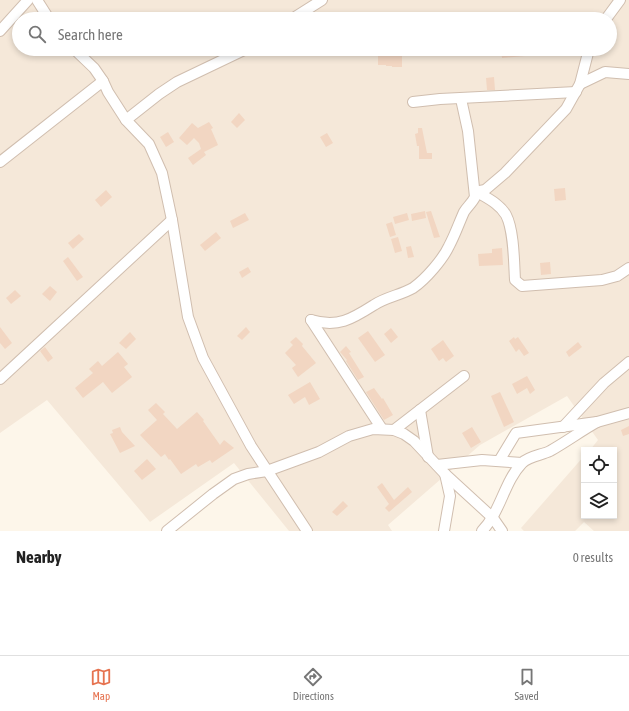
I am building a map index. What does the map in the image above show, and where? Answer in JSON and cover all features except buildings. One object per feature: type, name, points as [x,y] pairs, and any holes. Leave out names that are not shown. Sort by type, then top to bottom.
[{"type":"street","points":[[17,12],[28,0]]},
{"type":"street","points":[[36,0],[44,12]]},
{"type":"street","points":[[303,12],[322,0]]},
{"type":"street","points":[[611,12],[620,0]]},
{"type":"street","points":[[0,31],[12,18]]},
{"type":"street","points":[[81,56],[94,68],[126,120],[149,144],[162,173],[172,220],[188,317],[203,358],[251,446],[307,531]]},
{"type":"street","points":[[126,120],[177,82],[231,56]]},
{"type":"street","points":[[476,192],[485,190],[505,173],[566,109],[578,88],[587,56]]},
{"type":"street","points":[[413,102],[578,88],[600,73],[606,72],[629,74]]},
{"type":"street","points":[[0,162],[103,81]]},
{"type":"street","points":[[382,429],[311,320],[322,323],[345,321],[358,316],[375,304],[402,294],[414,287],[428,275],[448,248],[465,211],[475,197],[476,192],[468,131],[461,99]]},
{"type":"street","points":[[476,192],[493,202],[506,215],[510,228],[515,280],[522,286],[602,280],[617,276],[629,268]]},
{"type":"street","points":[[0,379],[172,220]]},
{"type":"street","points":[[563,427],[604,383],[629,362]]},
{"type":"street","points":[[394,430],[464,376]]},
{"type":"street","points":[[420,410],[428,457]]},
{"type":"street","points":[[499,461],[516,433],[597,422],[629,413]]},
{"type":"street","points":[[482,531],[493,518],[512,478],[522,463],[551,450],[597,422]]},
{"type":"street","points":[[167,531],[234,479],[248,474],[267,471],[319,452],[349,436],[373,429],[394,430],[404,434],[414,441],[445,474],[493,518],[502,531]]},
{"type":"street","points":[[437,465],[482,460],[522,463]]},
{"type":"street","points":[[444,531],[450,496],[445,474]]},
{"type":"shaded area","points":[[0,0],[629,0],[629,531],[594,531],[584,522],[575,531],[524,531],[521,528],[581,459],[581,519],[617,519],[617,447],[592,447],[598,440],[567,396],[480,445],[388,525],[392,531],[289,531],[234,463],[150,522],[47,400],[0,433]]}]
